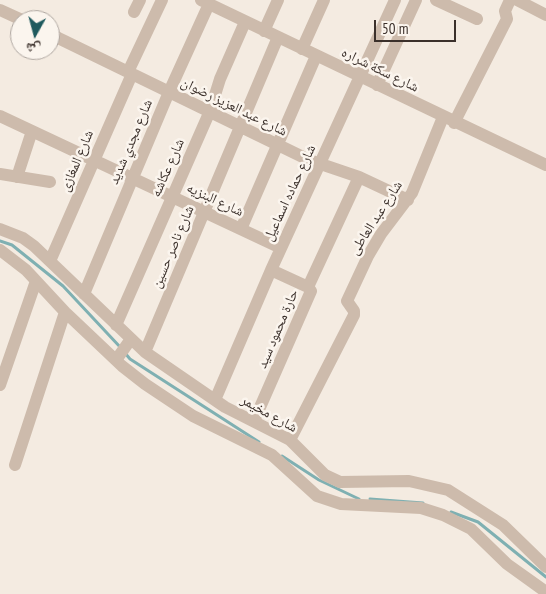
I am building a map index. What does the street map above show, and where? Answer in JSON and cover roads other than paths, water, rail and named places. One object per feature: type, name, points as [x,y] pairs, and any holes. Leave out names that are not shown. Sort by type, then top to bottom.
[{"type":"street","points":[[134,12],[140,0]]},
{"type":"street","name":"شارع المغازى","points":[[50,261],[162,0]]},
{"type":"street","points":[[264,31],[278,0]]},
{"type":"street","points":[[302,49],[324,0]]},
{"type":"street","name":"شارع حماده اسماعيل","points":[[214,400],[271,270],[395,0]]},
{"type":"street","points":[[377,85],[416,0]]},
{"type":"street","points":[[436,0],[478,19]]},
{"type":"street","name":"شارع عبد العاطى","points":[[290,440],[354,315],[354,310],[347,301],[368,256],[381,234],[408,200],[448,120],[507,19],[505,13],[510,0]]},
{"type":"street","points":[[517,0],[544,9]]},
{"type":"street","name":"شارع سكة شراره","points":[[209,2],[359,77],[546,165]]},
{"type":"street","name":"شارع مجدي شديد","points":[[84,294],[168,92],[209,2]]},
{"type":"street","name":"شارع عكاشه","points":[[116,325],[210,111],[220,79],[246,22]]},
{"type":"street","name":"شارع ناصر حسين","points":[[145,352],[278,37]]},
{"type":"street","name":"شارع عبد العزيز رضوان","points":[[60,39],[320,164],[359,177],[408,200]]},
{"type":"street","points":[[241,229],[316,56]]},
{"type":"street","name":"شارع البنزيه","points":[[0,116],[281,248]]},
{"type":"street","points":[[17,176],[32,131]]},
{"type":"street","points":[[0,174],[50,182]]},
{"type":"street","points":[[308,287],[359,177]]},
{"type":"street","name":"شارع مخيمر","points":[[0,229],[22,238],[50,261],[145,352],[214,400],[290,440],[331,479],[352,483],[409,481],[448,490],[503,525],[546,567]]},
{"type":"street","points":[[0,250],[16,261],[65,312],[116,360],[145,384],[193,416],[272,455],[317,496],[341,504],[422,508],[443,515],[471,529],[507,564],[546,592]]},
{"type":"street","name":"حارة محمود سيد","points":[[254,421],[311,293],[308,287],[271,270]]},
{"type":"street","points":[[0,385],[36,281]]},
{"type":"street","points":[[15,464],[65,312]]},
{"type":"street","points":[[116,360],[131,339]]},
{"type":"waterway","points":[[0,241],[12,245],[63,286],[121,348]]},
{"type":"waterway","points":[[125,353],[130,359],[259,442]]},
{"type":"waterway","points":[[282,456],[319,480],[359,499]]},
{"type":"waterway","points":[[370,499],[423,503]]},
{"type":"waterway","points":[[451,512],[478,522],[546,577]]}]
